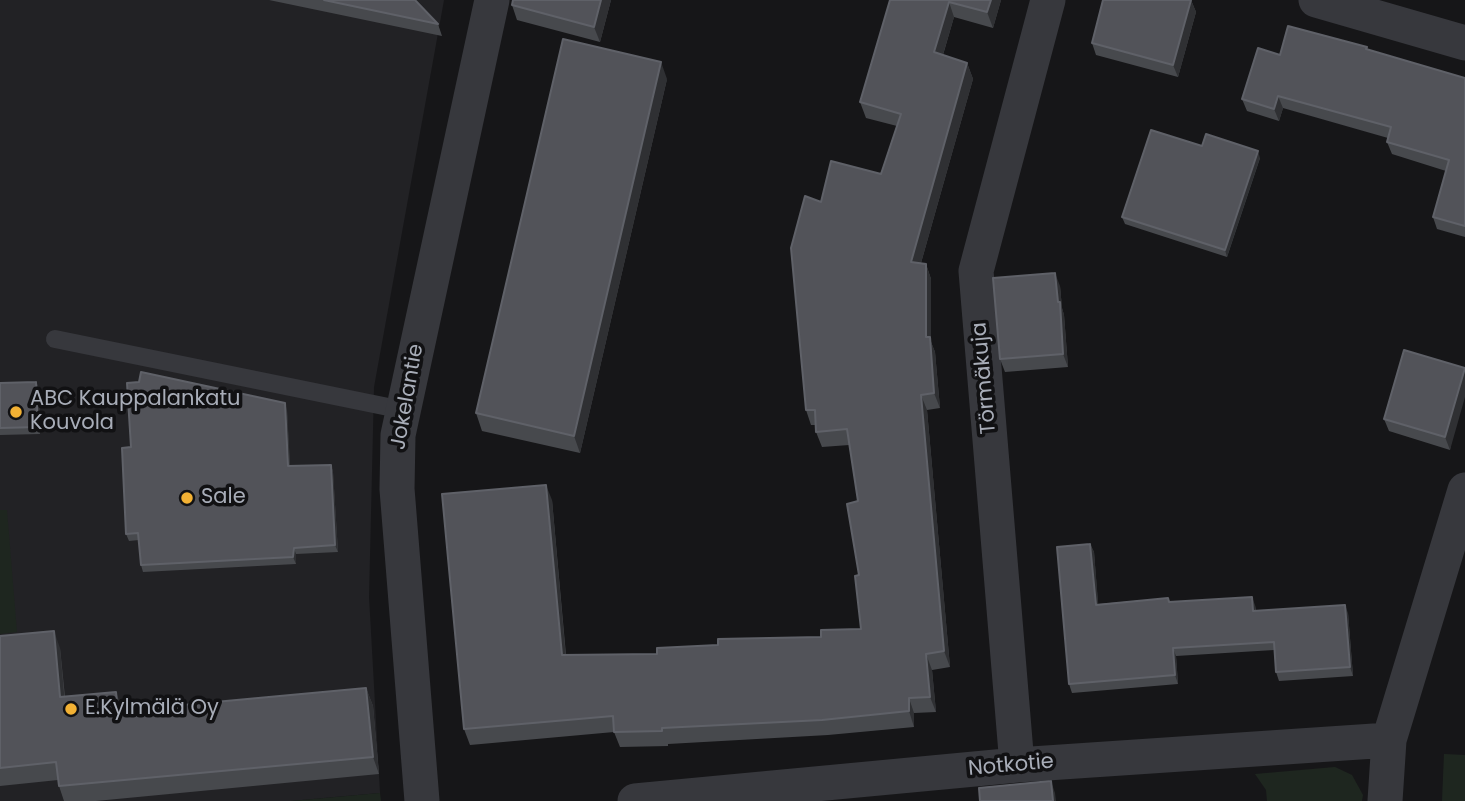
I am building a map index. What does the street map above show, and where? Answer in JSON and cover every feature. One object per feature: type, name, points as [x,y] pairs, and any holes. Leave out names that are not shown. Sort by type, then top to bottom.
[{"type":"street","name":"Jokelantie","points":[[422,801],[397,489],[398,435],[492,0]]},
{"type":"street","name":"Törmäkuja","points":[[1017,765],[976,271],[1048,0]]},
{"type":"street","points":[[1316,0],[1465,43]]},
{"type":"street","points":[[1385,801],[1389,740],[1465,490]]},
{"type":"street","name":"Notkotie","points":[[635,801],[1017,765],[1389,740]]},
{"type":"lane","points":[[55,339],[403,410]]},
{"type":"shaded area","points":[[0,0],[444,0],[374,387],[369,597],[380,793],[291,801],[0,801]]},
{"type":"shaded area","points":[[0,510],[7,510],[17,632],[0,634]]},
{"type":"shaded area","points":[[1444,754],[1465,755],[1465,801],[1442,801]]},
{"type":"shaded area","points":[[1335,767],[1352,775],[1363,795],[1362,801],[1267,801],[1266,790],[1255,774]]},
{"type":"shaded area","points":[[380,793],[381,801],[291,801]]},
{"type":"building","points":[[324,0],[415,0],[438,24]]},
{"type":"building","points":[[513,0],[601,0],[594,27],[512,5]]},
{"type":"building","points":[[890,0],[991,0],[987,12],[949,2],[934,52],[967,63],[911,262],[926,264],[926,337],[930,337],[934,393],[921,395],[944,651],[926,654],[930,697],[909,698],[909,711],[822,720],[662,728],[662,731],[614,732],[613,716],[464,729],[442,494],[546,485],[562,655],[657,654],[657,648],[718,645],[718,639],[821,637],[821,630],[861,629],[855,576],[859,575],[847,504],[858,501],[847,429],[816,432],[815,410],[806,410],[791,248],[805,196],[821,202],[831,161],[881,174],[901,114],[860,102]]},
{"type":"building","points":[[1103,0],[1191,0],[1173,65],[1092,43]]},
{"type":"building","points":[[1288,26],[1367,47],[1366,49],[1465,78],[1465,226],[1433,217],[1449,160],[1387,142],[1391,127],[1278,96],[1274,109],[1242,99],[1258,48],[1280,55]]},
{"type":"building","points":[[563,39],[661,62],[574,436],[476,413]]},
{"type":"building","points":[[1151,130],[1202,146],[1206,134],[1258,151],[1225,250],[1122,217]]},
{"type":"building","points":[[1055,273],[1060,302],[1063,354],[1000,359],[993,278]]},
{"type":"building","points":[[1404,350],[1465,368],[1445,437],[1384,419]]},
{"type":"building","points":[[141,372],[285,403],[288,466],[331,465],[335,545],[294,548],[293,557],[141,565],[138,533],[126,534],[122,448],[131,447],[127,383],[139,382]]},
{"type":"building","points":[[36,382],[38,427],[0,428],[0,383]]},
{"type":"building","points":[[1090,544],[1096,605],[1168,598],[1169,602],[1252,597],[1253,611],[1345,605],[1350,667],[1276,672],[1274,642],[1173,648],[1175,675],[1069,684],[1057,547]]},
{"type":"building","points":[[54,631],[60,697],[116,692],[118,711],[366,688],[373,757],[59,786],[56,762],[0,768],[0,636]]},
{"type":"building","points":[[1051,781],[1053,801],[980,801],[979,788]]},
{"type":"place","name":"ABC Kauppalankatu Kouvola","points":[[16,412]]},
{"type":"place","name":"Sale","points":[[187,498]]},
{"type":"place","name":"E.Kylmälä Oy","points":[[71,709]]}]
